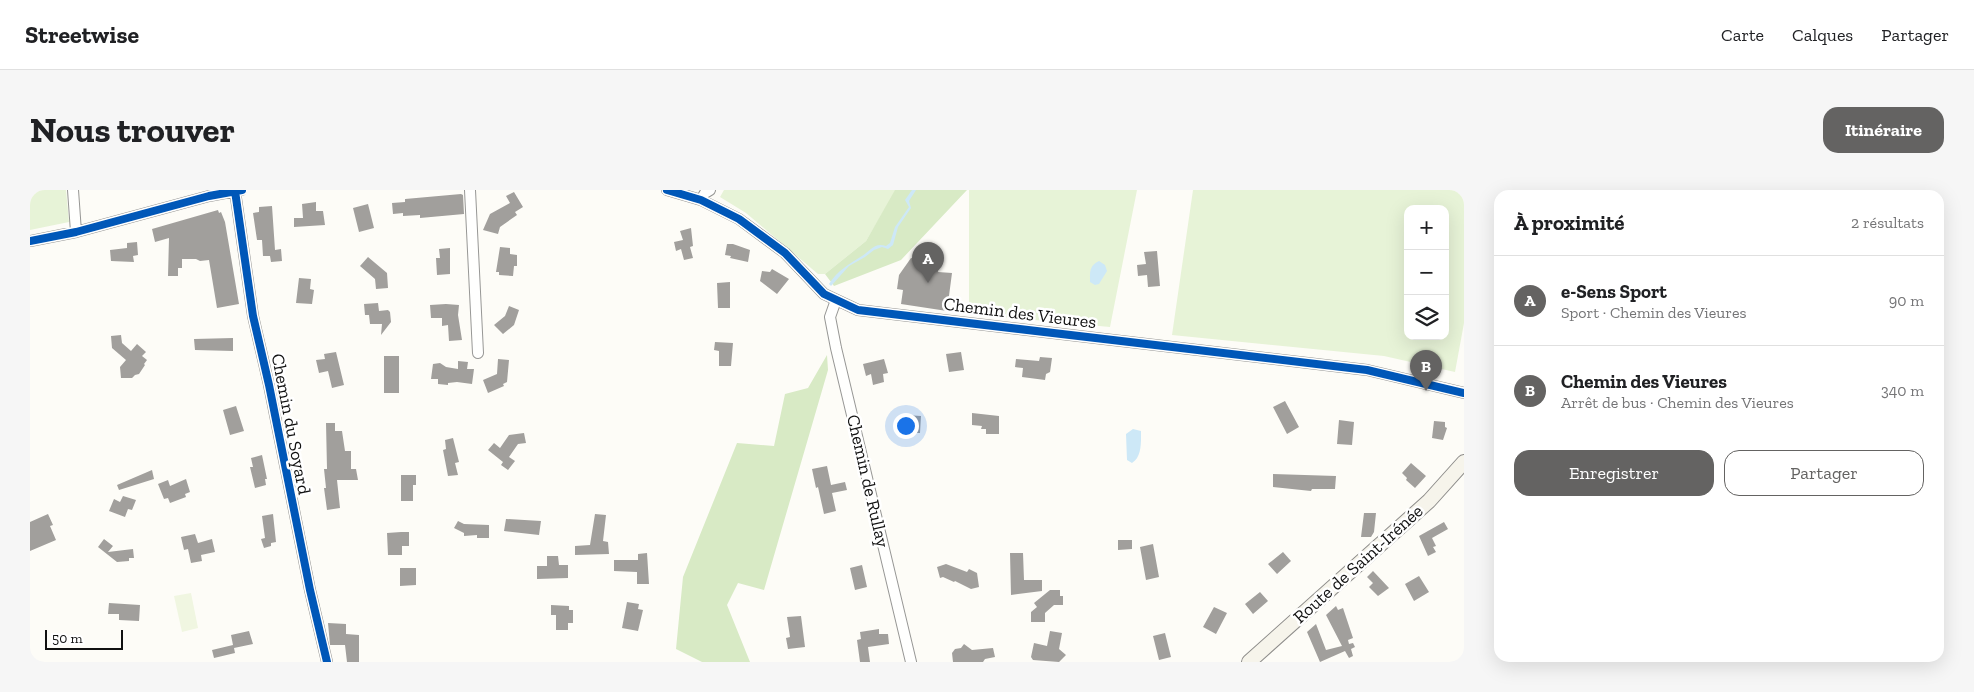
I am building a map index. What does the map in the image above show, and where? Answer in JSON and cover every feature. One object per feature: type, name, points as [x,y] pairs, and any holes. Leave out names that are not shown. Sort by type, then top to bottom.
[{"type":"street","points":[[74,190],[76,232]]},
{"type":"street","points":[[30,241],[76,232],[209,196],[242,190]]},
{"type":"street","points":[[470,190],[478,353]]},
{"type":"street","name":"Chemin des Vieures","points":[[667,190],[701,200],[739,219],[785,253],[824,294],[858,310],[1367,370],[1464,392]]},
{"type":"street","points":[[701,200],[704,193],[710,190]]},
{"type":"street","name":"Chemin du Soyard","points":[[235,191],[254,316],[306,574],[327,662]]},
{"type":"street","name":"Chemin de Rullay","points":[[836,300],[830,318],[836,348],[911,662]]},
{"type":"street","name":"Route de Saint-Irénée","points":[[1249,662],[1429,501],[1464,462]]},
{"type":"green space","points":[[30,190],[66,190],[69,222],[30,230]]},
{"type":"green space","points":[[724,190],[896,190],[866,241],[825,274],[818,274],[746,213],[720,197]]},
{"type":"green space","points":[[895,190],[967,190],[901,260],[834,286],[825,274],[866,241]]},
{"type":"green space","points":[[969,190],[1137,190],[1110,327],[969,314]]},
{"type":"green space","points":[[1193,190],[1464,190],[1464,323],[1455,372],[1384,356],[1172,335]]},
{"type":"green space","points":[[827,355],[828,370],[764,590],[738,583],[727,605],[750,662],[702,662],[676,649],[683,577],[737,443],[774,446],[785,394],[808,388]]},
{"type":"green space","points":[[191,593],[198,628],[182,632],[174,596]]},
{"type":"water","points":[[912,190],[916,190],[909,201],[911,208],[898,227],[893,245],[888,249],[882,247],[874,250],[849,266],[831,286],[829,284],[832,279],[848,265],[876,246],[886,246],[890,243],[895,227],[909,207],[905,200]]},
{"type":"water","points":[[1099,261],[1105,265],[1107,271],[1099,284],[1095,285],[1090,282],[1090,272],[1093,265]]},
{"type":"water","points":[[1133,429],[1141,431],[1141,440],[1138,457],[1132,463],[1127,460],[1126,434]]},
{"type":"building","points":[[514,192],[523,207],[515,212],[517,215],[500,227],[498,234],[483,230],[490,214],[510,203],[506,196]]},
{"type":"building","points":[[463,195],[464,214],[420,218],[420,215],[403,216],[403,213],[393,214],[392,203],[405,202],[405,199]]},
{"type":"building","points":[[316,202],[316,211],[323,211],[325,225],[294,227],[294,218],[303,218],[302,204]]},
{"type":"building","points":[[368,204],[374,228],[359,232],[353,208]]},
{"type":"building","points":[[272,206],[275,250],[281,249],[282,261],[271,262],[270,256],[263,256],[262,240],[257,240],[253,213],[259,212],[259,207]]},
{"type":"building","points":[[218,210],[219,213],[221,212],[225,222],[239,304],[217,308],[209,260],[182,259],[182,268],[178,268],[178,276],[168,276],[169,238],[155,242],[152,229]]},
{"type":"building","points":[[691,228],[693,246],[690,247],[693,258],[684,260],[681,249],[676,251],[674,242],[683,240],[680,231]]},
{"type":"building","points":[[137,242],[138,255],[133,256],[134,262],[111,261],[110,250],[127,248],[127,243]]},
{"type":"building","points":[[727,244],[733,244],[750,250],[748,262],[725,255]]},
{"type":"building","points":[[500,247],[510,248],[510,254],[517,255],[517,266],[514,266],[513,276],[499,275],[499,272],[496,272]]},
{"type":"building","points":[[450,248],[450,274],[437,275],[436,258],[440,258],[439,249]]},
{"type":"building","points":[[1157,251],[1160,286],[1148,287],[1147,275],[1138,276],[1137,265],[1146,264],[1144,252]]},
{"type":"building","points":[[368,257],[387,273],[388,288],[376,289],[375,279],[360,266]]},
{"type":"building","points":[[911,258],[939,262],[938,272],[952,273],[947,311],[901,304],[903,290],[897,289],[899,275]]},
{"type":"building","points":[[772,269],[789,279],[777,294],[760,281],[762,271],[770,272]]},
{"type":"building","points":[[299,278],[311,279],[310,289],[314,290],[312,304],[296,303]]},
{"type":"building","points":[[730,282],[730,308],[718,308],[717,283]]},
{"type":"building","points":[[378,303],[379,311],[388,310],[390,312],[391,322],[381,335],[382,324],[370,324],[369,315],[365,315],[364,304]]},
{"type":"building","points":[[430,305],[459,305],[458,315],[462,340],[449,341],[448,325],[442,326],[442,318],[431,318]]},
{"type":"building","points":[[509,306],[519,310],[514,325],[503,334],[494,325],[505,316]]},
{"type":"building","points":[[121,335],[122,343],[131,351],[137,344],[146,352],[142,356],[147,360],[145,365],[139,374],[132,378],[121,378],[120,367],[126,360],[112,348],[111,336]]},
{"type":"building","points":[[233,338],[233,351],[195,350],[194,339]]},
{"type":"building","points":[[715,342],[733,343],[731,366],[719,366],[719,351],[714,350]]},
{"type":"building","points":[[336,352],[344,385],[332,388],[328,371],[319,373],[316,360],[325,359],[324,354]]},
{"type":"building","points":[[961,352],[964,370],[949,372],[946,354]]},
{"type":"building","points":[[384,356],[399,356],[399,393],[384,393]]},
{"type":"building","points":[[1040,357],[1052,358],[1050,372],[1046,374],[1045,380],[1022,377],[1023,368],[1015,367],[1016,359],[1039,361]]},
{"type":"building","points":[[498,359],[509,360],[507,382],[503,384],[504,386],[488,393],[483,380],[497,374]]},
{"type":"building","points":[[884,359],[888,373],[883,374],[884,382],[873,385],[871,374],[866,376],[863,364]]},
{"type":"building","points":[[458,361],[468,362],[467,369],[474,369],[472,384],[457,382],[448,383],[448,385],[438,384],[438,379],[431,379],[433,364],[440,363],[446,367],[458,369]]},
{"type":"building","points":[[1285,401],[1299,427],[1287,434],[1273,407]]},
{"type":"building","points":[[236,406],[244,431],[230,435],[223,410]]},
{"type":"building","points":[[972,413],[999,416],[999,434],[986,434],[986,429],[981,429],[982,426],[972,425]]},
{"type":"building","points":[[905,415],[921,416],[920,433],[900,433],[900,423],[904,424]]},
{"type":"building","points":[[1339,420],[1354,422],[1352,445],[1337,444]]},
{"type":"building","points":[[1434,421],[1445,422],[1445,427],[1447,428],[1443,440],[1432,438]]},
{"type":"building","points":[[326,423],[335,423],[335,431],[342,431],[345,451],[351,451],[351,469],[356,469],[358,480],[337,480],[340,508],[327,510],[324,488],[326,488],[324,469],[327,469]]},
{"type":"building","points":[[524,433],[526,443],[518,444],[509,457],[515,461],[508,470],[501,465],[503,462],[488,450],[494,443],[500,448],[509,435]]},
{"type":"building","points":[[453,438],[459,462],[455,463],[458,475],[448,476],[443,450],[446,449],[445,440]]},
{"type":"building","points":[[262,455],[267,479],[265,479],[266,485],[255,488],[250,467],[253,467],[251,458]]},
{"type":"building","points":[[1411,463],[1426,476],[1415,488],[1406,480],[1407,478],[1402,473]]},
{"type":"building","points":[[827,466],[831,485],[845,482],[847,490],[832,493],[836,511],[824,514],[812,469]]},
{"type":"building","points":[[152,470],[154,479],[119,490],[117,485]]},
{"type":"building","points":[[1273,474],[1336,476],[1335,489],[1312,489],[1311,491],[1273,487]]},
{"type":"building","points":[[401,475],[416,475],[416,485],[413,485],[413,501],[401,501]]},
{"type":"building","points":[[186,479],[190,492],[185,494],[186,497],[170,503],[168,498],[164,499],[158,484],[168,480],[170,486]]},
{"type":"building","points":[[123,496],[136,500],[132,510],[128,509],[125,517],[109,511],[114,499],[120,502]]},
{"type":"building","points":[[1364,513],[1376,513],[1374,532],[1371,537],[1361,537]]},
{"type":"building","points":[[48,514],[53,525],[50,526],[56,540],[30,551],[30,522]]},
{"type":"building","points":[[273,514],[276,542],[264,548],[261,539],[265,538],[262,516]]},
{"type":"building","points":[[595,514],[606,515],[603,541],[608,542],[609,554],[575,555],[575,546],[590,545]]},
{"type":"building","points":[[506,519],[541,521],[539,535],[504,531]]},
{"type":"building","points":[[458,521],[464,524],[489,525],[489,538],[477,538],[477,535],[464,536],[464,533],[454,528]]},
{"type":"building","points":[[1444,522],[1448,529],[1432,538],[1436,546],[1433,547],[1436,552],[1428,556],[1419,536]]},
{"type":"building","points":[[409,532],[409,546],[402,546],[402,555],[388,555],[387,533]]},
{"type":"building","points":[[195,534],[198,543],[212,539],[215,552],[201,555],[202,561],[191,563],[188,549],[184,550],[181,537]]},
{"type":"building","points":[[104,539],[113,546],[108,552],[133,549],[134,558],[129,558],[129,561],[117,562],[98,547]]},
{"type":"building","points":[[1118,540],[1132,540],[1132,549],[1118,550]]},
{"type":"building","points":[[1153,544],[1159,577],[1146,580],[1140,547]]},
{"type":"building","points":[[1283,552],[1291,561],[1277,574],[1268,564]]},
{"type":"building","points":[[647,553],[649,584],[637,584],[637,572],[614,571],[614,560],[638,560],[638,554]]},
{"type":"building","points":[[1010,553],[1023,553],[1024,580],[1042,580],[1042,591],[1011,595]]},
{"type":"building","points":[[547,556],[558,556],[559,565],[568,565],[568,578],[537,579],[537,566],[547,566]]},
{"type":"building","points":[[946,564],[967,572],[969,569],[977,573],[979,587],[971,589],[955,581],[943,577],[940,578],[937,567]]},
{"type":"building","points":[[862,565],[867,587],[855,590],[850,568]]},
{"type":"building","points":[[400,568],[416,568],[416,585],[400,586]]},
{"type":"building","points":[[1373,571],[1389,588],[1378,596],[1369,587],[1373,583],[1367,577]]},
{"type":"building","points":[[1419,576],[1429,592],[1414,601],[1405,584]]},
{"type":"building","points":[[1050,590],[1060,590],[1060,596],[1063,596],[1063,605],[1054,605],[1045,613],[1045,622],[1031,622],[1031,612],[1037,607],[1034,603]]},
{"type":"building","points":[[1260,592],[1268,601],[1253,614],[1245,604]]},
{"type":"building","points":[[627,602],[639,604],[638,609],[643,610],[638,631],[622,628]]},
{"type":"building","points":[[109,603],[140,605],[139,621],[119,620],[119,614],[108,614]]},
{"type":"building","points":[[551,605],[569,606],[569,610],[573,610],[573,623],[568,623],[568,630],[556,630],[556,615],[551,615]]},
{"type":"building","points":[[1336,606],[1338,610],[1343,608],[1353,638],[1348,640],[1349,644],[1353,643],[1355,647],[1351,649],[1353,656],[1349,658],[1345,651],[1320,662],[1307,632],[1316,624],[1326,650],[1342,646],[1326,615]]},
{"type":"building","points":[[1214,607],[1227,613],[1216,634],[1203,627]]},
{"type":"building","points":[[801,616],[805,647],[788,649],[786,638],[790,637],[787,617]]},
{"type":"building","points":[[328,623],[346,624],[346,634],[359,635],[359,662],[347,662],[345,645],[330,645]]},
{"type":"building","points":[[879,629],[879,634],[888,634],[889,644],[868,647],[870,662],[860,662],[857,640],[861,639],[860,632]]},
{"type":"building","points":[[249,631],[253,644],[234,648],[235,653],[214,658],[212,650],[233,645],[231,635]]},
{"type":"building","points":[[1050,631],[1062,633],[1059,649],[1066,655],[1059,662],[1033,660],[1031,657],[1034,643],[1047,646]]},
{"type":"building","points":[[1165,633],[1171,657],[1159,660],[1153,636]]},
{"type":"building","points":[[964,644],[972,650],[993,648],[995,657],[985,659],[983,662],[953,662],[952,653]]},
{"type":"cycle path","points":[[30,241],[76,232],[209,196],[242,190]]},
{"type":"cycle path","points":[[667,190],[701,200],[739,219],[785,253],[824,294],[858,310],[1367,370],[1464,393]]},
{"type":"cycle path","points":[[235,191],[253,316],[269,385],[310,590],[327,662]]},
{"type":"place","name":"e-Sens Sport","points":[[928,283]]},
{"type":"place","name":"Chemin des Vieures","points":[[1426,391]]}]
